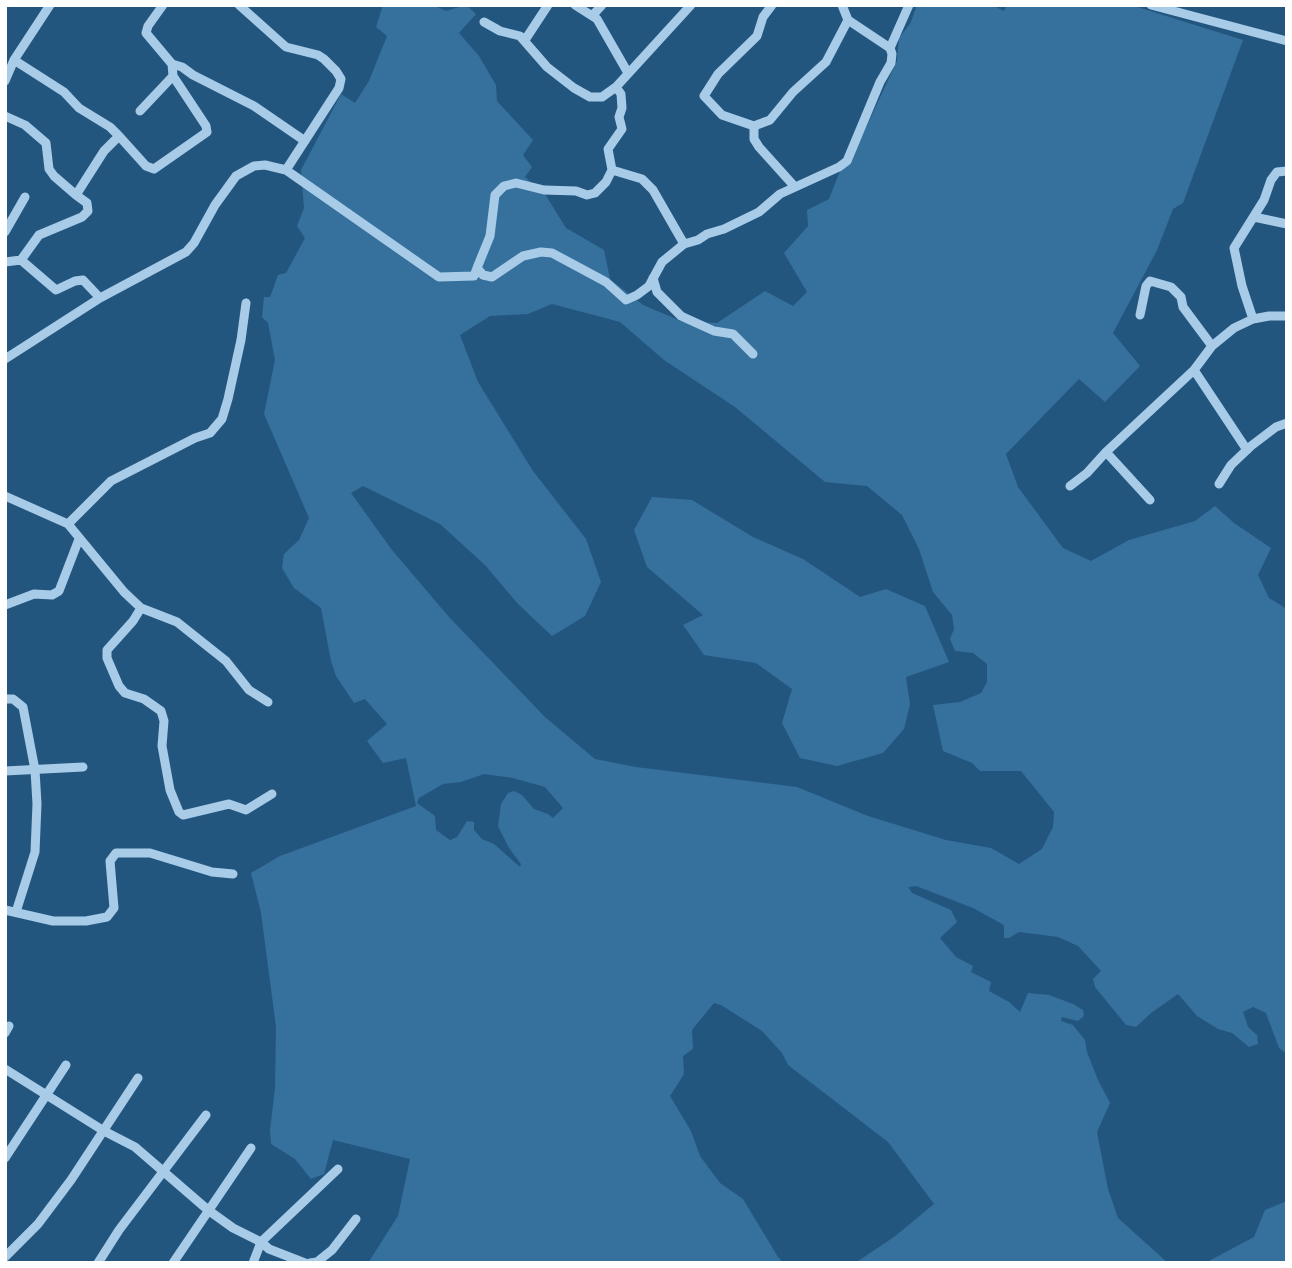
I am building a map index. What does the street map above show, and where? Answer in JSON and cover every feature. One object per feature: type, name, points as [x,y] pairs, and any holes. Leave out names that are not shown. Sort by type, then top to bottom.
[{"type":"street","points":[[5,81],[14,60],[50,5]]},
{"type":"street","points":[[163,5],[146,33],[172,64],[254,106],[305,141]]},
{"type":"street","points":[[239,5],[286,47],[318,55],[337,71],[341,79],[339,88],[286,170]]},
{"type":"street","points":[[525,40],[548,5]]},
{"type":"street","points":[[575,5],[593,15],[610,39],[628,73]]},
{"type":"street","points":[[593,15],[602,5]]},
{"type":"street","points":[[484,22],[525,40],[547,67],[574,88],[590,97],[602,97],[616,87],[691,5]]},
{"type":"street","points":[[772,5],[762,17],[757,36],[718,74],[704,96],[722,115],[754,126],[770,121],[793,92],[826,62],[848,19]]},
{"type":"street","points":[[477,268],[482,275],[492,277],[523,256],[541,252],[552,253],[606,282],[626,300],[643,290],[662,262],[684,244],[759,212],[779,194],[839,167],[847,161],[880,82],[891,63],[892,54],[890,48],[848,19],[842,5]]},
{"type":"street","points":[[890,48],[909,5]]},
{"type":"street","points":[[1152,5],[1287,41]]},
{"type":"street","points":[[14,60],[64,92],[79,108],[110,127],[146,166],[154,169],[206,132],[206,126],[173,76],[172,64]]},
{"type":"street","points":[[140,111],[173,76]]},
{"type":"street","points":[[5,359],[100,298],[186,252],[236,176],[254,166],[265,165],[286,170],[439,277],[474,276],[489,236],[495,195],[504,186],[516,183],[544,190],[576,191],[587,195],[595,193],[606,182],[612,170],[608,149],[622,129],[621,94],[616,87]]},
{"type":"street","points":[[5,116],[25,125],[46,143],[50,169],[54,176],[87,203],[88,211],[82,217],[39,234],[21,260],[5,262]]},
{"type":"street","points":[[754,126],[754,139],[758,147],[794,187]]},
{"type":"street","points":[[76,195],[104,151],[119,136]]},
{"type":"street","points":[[612,170],[642,179],[653,190],[684,244]]},
{"type":"street","points":[[1253,319],[1234,248],[1264,200],[1270,180],[1277,173],[1287,171]]},
{"type":"street","points":[[5,232],[24,197]]},
{"type":"street","points":[[1254,218],[1287,224]]},
{"type":"street","points":[[21,260],[54,289],[83,280],[100,298]]},
{"type":"street","points":[[653,278],[657,292],[681,316],[714,331],[733,334],[754,354]]},
{"type":"street","points":[[1140,315],[1146,286],[1150,281],[1171,287],[1181,297],[1183,307],[1212,346]]},
{"type":"street","points":[[68,524],[90,499],[111,481],[210,433],[217,426],[228,399],[242,340],[246,303]]},
{"type":"street","points":[[1070,486],[1087,473],[1194,370],[1212,346],[1234,328],[1253,319],[1287,316]]},
{"type":"street","points":[[1194,370],[1247,450]]},
{"type":"street","points":[[1219,484],[1231,466],[1247,450],[1276,427],[1287,423]]},
{"type":"street","points":[[1106,452],[1150,500]]},
{"type":"street","points":[[5,496],[68,524],[124,592],[141,608],[177,622],[226,662],[249,690],[268,702]]},
{"type":"street","points":[[5,605],[34,594],[52,595],[59,590],[79,538]]},
{"type":"street","points":[[141,608],[107,650],[107,657],[119,686],[160,711],[164,721],[162,746],[170,790],[179,812],[183,815],[229,804],[246,810],[272,794]]},
{"type":"street","points":[[5,699],[13,699],[23,706],[35,770],[37,804],[35,852],[16,912]]},
{"type":"street","points":[[5,771],[83,767]]},
{"type":"street","points":[[5,910],[53,921],[86,921],[107,917],[114,908],[110,861],[116,853],[150,853],[212,872],[233,874]]},
{"type":"street","points":[[5,1158],[66,1065]]},
{"type":"street","points":[[5,1069],[104,1131],[135,1147],[208,1210],[269,1249],[308,1263],[317,1262],[332,1250],[356,1219]]},
{"type":"street","points":[[5,1258],[38,1224],[138,1078]]},
{"type":"street","points":[[98,1263],[119,1230],[206,1115]]},
{"type":"street","points":[[173,1263],[251,1148]]},
{"type":"street","points":[[253,1263],[261,1242],[338,1169]]},
{"type":"shaded area","points":[[383,5],[433,5],[446,11],[466,5],[476,14],[459,33],[479,56],[496,85],[497,101],[533,140],[523,155],[532,167],[525,177],[545,194],[566,228],[604,250],[610,279],[643,305],[681,321],[717,323],[765,291],[793,306],[807,292],[784,253],[808,226],[807,210],[829,199],[840,171],[849,164],[897,61],[899,38],[910,24],[917,5],[992,5],[1004,11],[1007,5],[1131,5],[1243,40],[1183,203],[1173,209],[1157,250],[1113,333],[1140,366],[1105,402],[1079,379],[1006,454],[1018,487],[1063,548],[1091,561],[1129,540],[1195,521],[1215,506],[1234,523],[1271,548],[1258,575],[1269,598],[1287,609],[1287,1054],[1279,1048],[1266,1013],[1253,1007],[1243,1012],[1248,1027],[1257,1035],[1258,1044],[1249,1047],[1232,1033],[1218,1029],[1197,1016],[1178,994],[1136,1027],[1126,1025],[1095,987],[1093,979],[1101,971],[1078,946],[1058,937],[1019,932],[1004,938],[1004,925],[973,908],[916,886],[908,887],[912,893],[951,910],[957,922],[940,938],[956,957],[973,966],[971,972],[991,982],[989,991],[1009,1002],[1020,1012],[1028,993],[1049,995],[1083,1010],[1084,1016],[1078,1021],[1062,1017],[1061,1021],[1073,1025],[1085,1040],[1098,1080],[1110,1103],[1097,1132],[1108,1189],[1118,1218],[1168,1263],[855,1263],[894,1237],[934,1204],[888,1142],[788,1065],[782,1053],[762,1031],[714,1003],[692,1030],[693,1049],[683,1056],[684,1074],[670,1096],[691,1131],[700,1156],[720,1183],[743,1199],[784,1263],[368,1263],[398,1216],[410,1159],[333,1140],[324,1174],[311,1179],[295,1159],[271,1144],[276,1027],[261,913],[251,873],[280,856],[416,806],[406,758],[383,763],[367,741],[387,724],[365,699],[354,703],[336,676],[321,608],[294,588],[282,568],[284,554],[299,540],[309,518],[264,414],[275,360],[268,323],[262,317],[264,297],[270,297],[278,275],[286,273],[305,238],[297,226],[304,208],[301,170],[341,94],[355,103],[369,81],[387,36],[376,27]],"holes":[[[552,304],[620,322],[664,360],[735,407],[825,482],[867,486],[902,515],[919,549],[933,592],[952,615],[954,629],[950,639],[955,651],[973,653],[987,664],[987,682],[981,693],[960,702],[933,705],[943,751],[972,763],[980,771],[1021,771],[1054,812],[1053,827],[1042,849],[1019,864],[991,848],[946,840],[868,816],[797,787],[636,767],[595,759],[545,717],[449,617],[392,550],[351,493],[363,486],[440,524],[485,565],[518,604],[552,636],[585,616],[601,582],[586,539],[533,471],[478,382],[460,335],[490,316],[528,314]],[[484,774],[513,778],[545,787],[563,808],[553,818],[534,809],[522,795],[514,791],[508,793],[501,804],[498,826],[521,864],[520,867],[494,844],[482,839],[474,830],[474,822],[467,821],[457,837],[450,840],[436,830],[435,816],[417,803],[419,798],[443,784],[461,782]]]},
{"type":"shaded area","points":[[652,497],[692,500],[753,537],[803,559],[860,597],[886,589],[925,606],[949,662],[906,677],[910,704],[904,729],[883,753],[837,766],[800,758],[782,723],[792,689],[756,663],[704,655],[683,625],[703,615],[647,567],[634,530]]},
{"type":"shaded area","points":[[1287,1201],[1287,1263],[1205,1263],[1254,1237],[1265,1210]]}]
